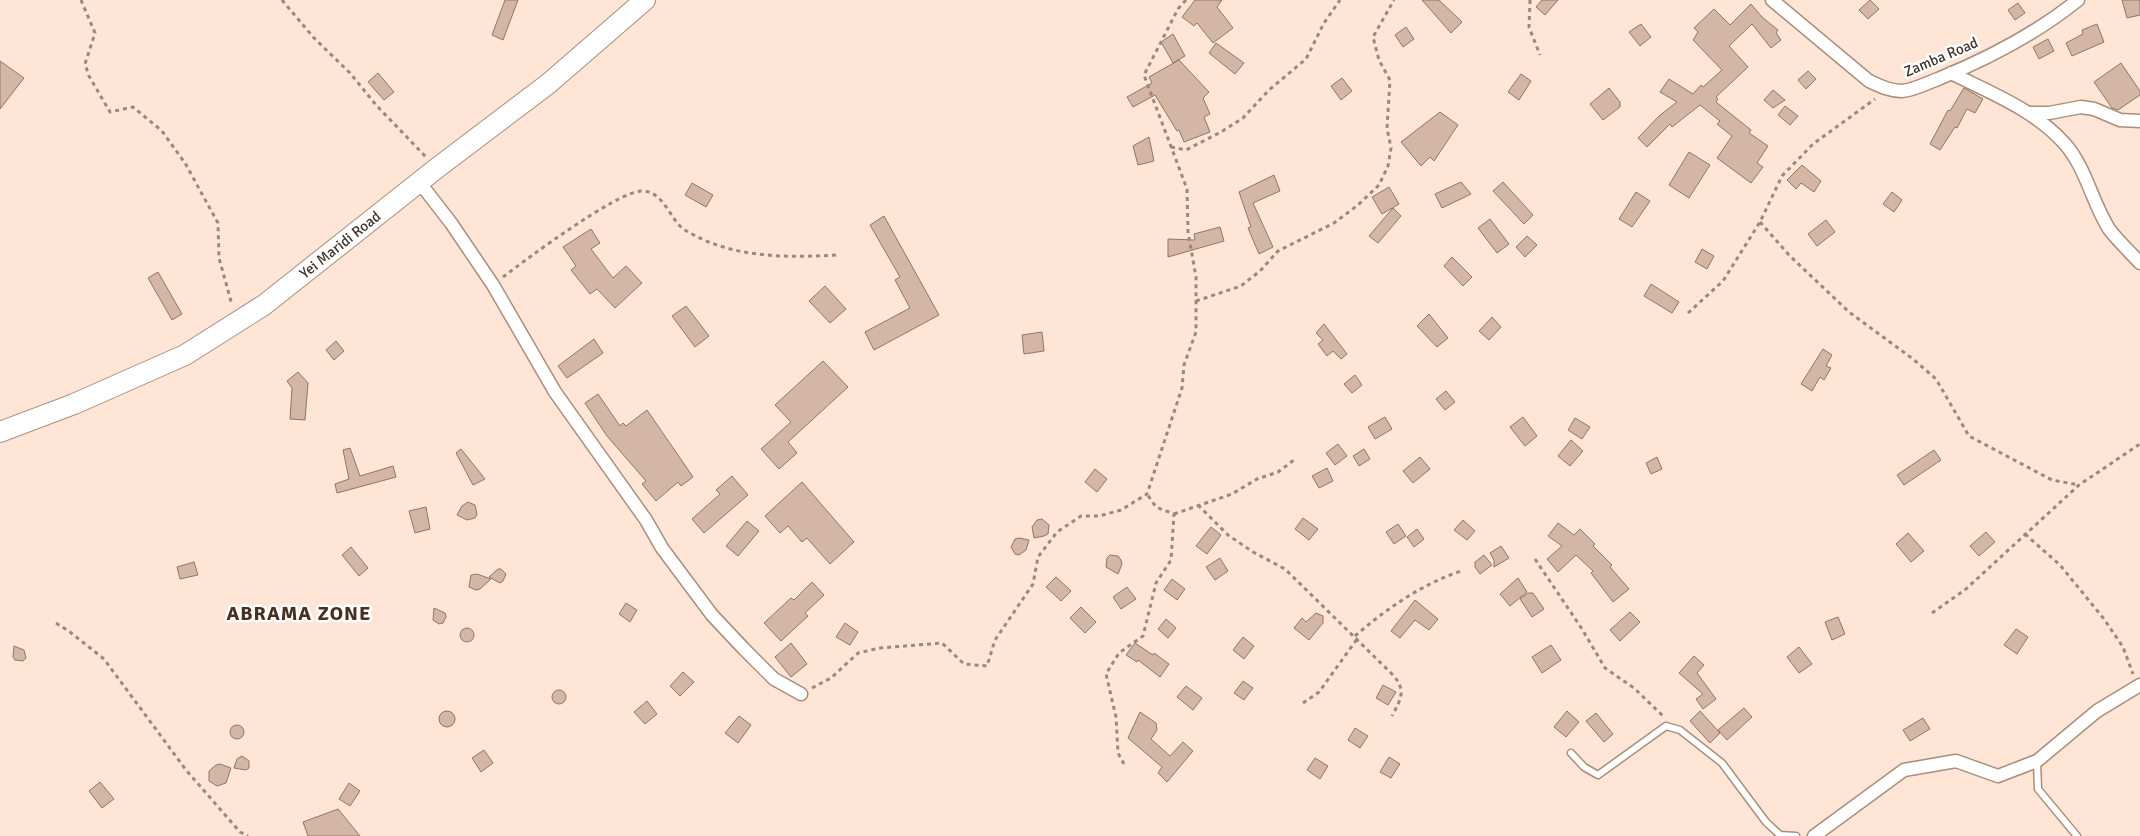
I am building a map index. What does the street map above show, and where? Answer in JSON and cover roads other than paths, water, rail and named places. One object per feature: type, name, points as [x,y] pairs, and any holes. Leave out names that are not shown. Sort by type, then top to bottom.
[{"type":"main road","name":"Yei Maridi Road","points":[[1,432],[74,404],[185,356],[264,306],[437,168],[548,84],[645,0]]},
{"type":"street","name":"Zamba Road","points":[[1772,0],[1869,81],[1888,90],[1904,91],[1952,73],[2023,38],[2056,18],[2078,0]]},
{"type":"street","points":[[1952,73],[2029,113],[2066,145],[2086,180],[2109,229],[2140,263]]},
{"type":"street","points":[[2029,113],[2049,113],[2081,107],[2094,109],[2120,120],[2140,121]]},
{"type":"street","points":[[420,183],[451,223],[493,285],[555,392],[646,520],[662,548],[712,615],[774,679],[801,694]]},
{"type":"street","points":[[1814,836],[1904,770],[1956,761],[1998,776],[2037,761],[2097,711],[2139,686]]},
{"type":"lane","points":[[1571,753],[1584,766],[1598,775],[1666,726],[1678,729],[1722,763],[1766,822],[1780,835],[1796,836]]},
{"type":"lane","points":[[2037,761],[2038,788],[2077,836]]},
{"type":"district","name":"ABRAMA ZONE","points":[[299,613]]}]
